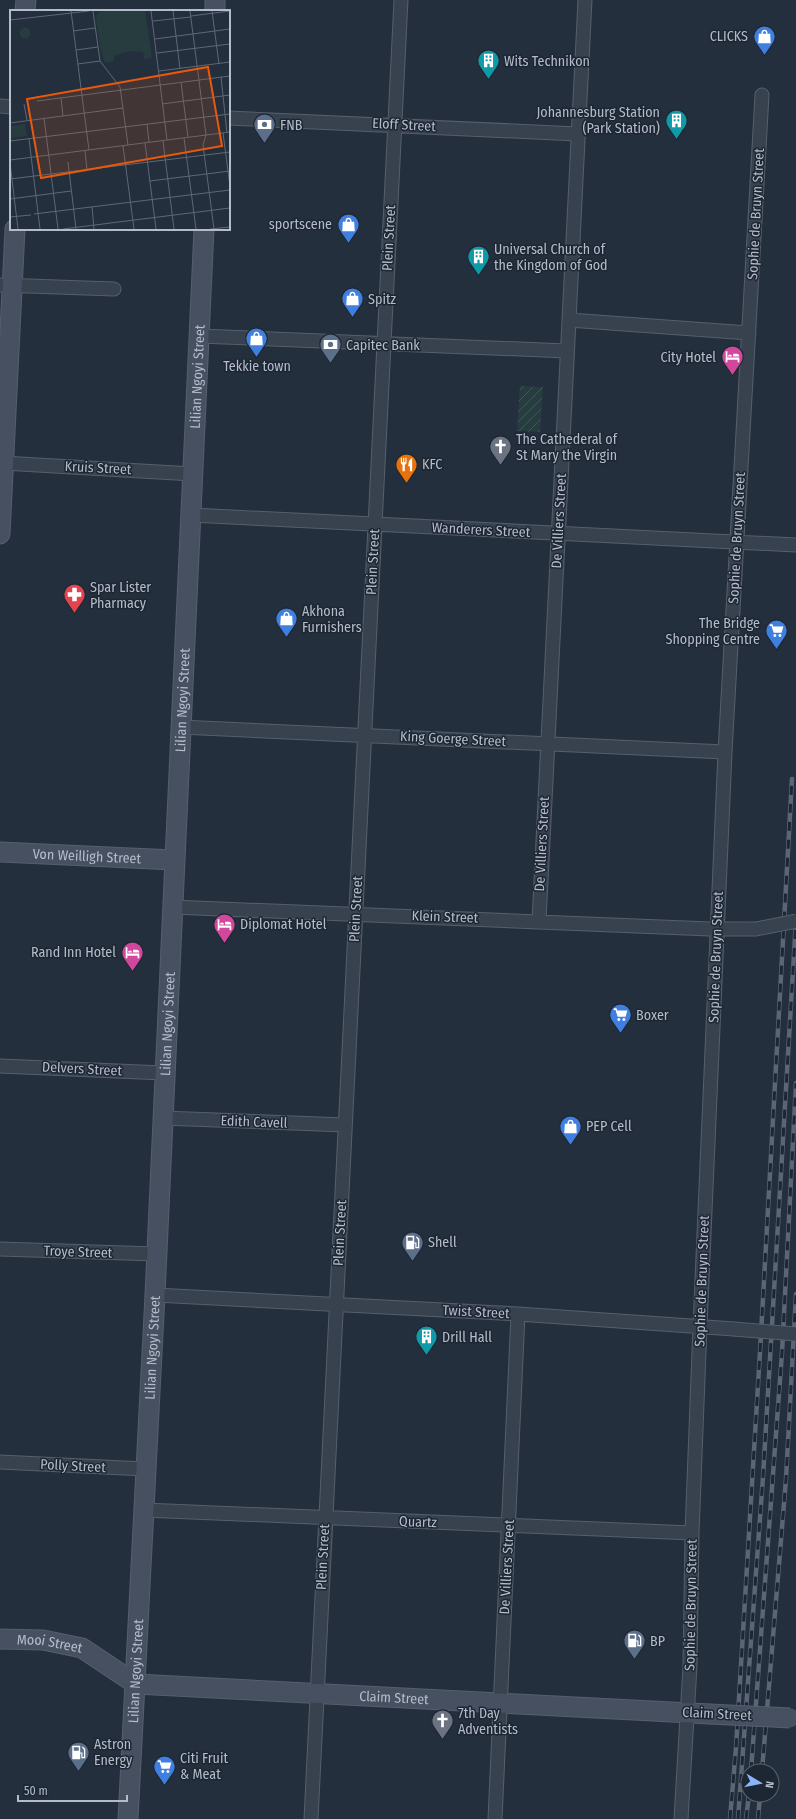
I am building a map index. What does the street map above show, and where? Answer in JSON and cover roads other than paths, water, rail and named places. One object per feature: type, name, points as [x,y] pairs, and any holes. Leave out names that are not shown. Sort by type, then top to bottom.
[{"type":"street","points":[[25,10],[26,0]]},
{"type":"street","name":"Plein Street","points":[[311,1819],[316,1693],[337,1305],[401,0]]},
{"type":"street","name":"De Villiers Street","points":[[539,922],[585,0]]},
{"type":"street","name":"Sophie de Bruyn Street","points":[[681,1819],[688,1713],[692,1533],[725,752],[750,333],[762,96]]},
{"type":"street","points":[[0,106],[10,107]]},
{"type":"street","name":"Eloff Street","points":[[230,118],[578,134]]},
{"type":"street","points":[[0,534],[3,463],[6,286],[15,230]]},
{"type":"street","name":"Lilian Ngoyi Street","points":[[128,1819],[155,1295],[164,1073],[204,230]]},
{"type":"street","points":[[6,286],[114,289]]},
{"type":"street","points":[[569,320],[750,333]]},
{"type":"street","points":[[199,336],[567,352]]},
{"type":"street","name":"Kruis Street","points":[[3,463],[192,474]]},
{"type":"street","name":"Wanderers Street","points":[[191,515],[796,545]]},
{"type":"street","name":"King Goerge Street","points":[[180,727],[725,752]]},
{"type":"street","name":"Von Weilligh Street","points":[[0,852],[174,860]]},
{"type":"street","name":"Klein Street","points":[[172,907],[756,929],[796,921]]},
{"type":"street","name":"Delvers Street","points":[[0,1066],[164,1073]]},
{"type":"street","name":"Edith Cavell","points":[[162,1118],[345,1125]]},
{"type":"street","name":"Troye Street","points":[[0,1249],[156,1254]]},
{"type":"street","name":"Twist Street","points":[[155,1295],[518,1314],[796,1334]]},
{"type":"street","name":"De Villiers Street","points":[[495,1819],[518,1314]]},
{"type":"street","name":"Polly Street","points":[[0,1462],[145,1469]]},
{"type":"street","name":"Quartz","points":[[144,1510],[692,1533]]},
{"type":"street","name":"Mooi Street","points":[[0,1639],[43,1640],[82,1648],[136,1684]]},
{"type":"street","name":"Claim Street","points":[[136,1684],[793,1718]]},
{"type":"railway","points":[[730,1819],[736,1748],[760,1352],[792,779]]},
{"type":"railway","points":[[738,1819],[763,1477],[796,920]]},
{"type":"railway","points":[[752,1763],[782,1353],[796,1083]]},
{"type":"railway","points":[[763,1763],[786,1479],[796,1294]]},
{"type":"railway","points":[[746,1819],[748,1803]]},
{"type":"railway","points":[[758,1819],[759,1803]]},
{"type":"place","name":"CLICKS","points":[[764,56]]},
{"type":"place","name":"Wits Technikon","points":[[488,80]]},
{"type":"place","name":"Johannesburg Station (Park Station)","points":[[676,140]]},
{"type":"place","name":"FNB","points":[[264,144]]},
{"type":"place","name":"sportscene","points":[[348,244]]},
{"type":"place","name":"Universal Church of the Kingdom of God","points":[[478,276]]},
{"type":"place","name":"Spitz","points":[[353,318]]},
{"type":"place","name":"Tekkie town","points":[[257,358]]},
{"type":"place","name":"Capitec Bank","points":[[331,364]]},
{"type":"place","name":"City Hotel","points":[[732,376]]},
{"type":"place","name":"The Cathederal of St Mary the Virgin","points":[[501,466]]},
{"type":"place","name":"KFC","points":[[407,484]]},
{"type":"place","name":"Spar Lister Pharmacy","points":[[74,614]]},
{"type":"place","name":"Akhona Furnishers","points":[[287,638]]},
{"type":"place","name":"The Bridge Shopping Centre","points":[[776,650]]},
{"type":"place","name":"Diplomat Hotel","points":[[224,944]]},
{"type":"place","name":"Rand Inn Hotel","points":[[132,972]]},
{"type":"place","name":"Boxer","points":[[620,1034]]},
{"type":"place","name":"PEP Cell","points":[[570,1146]]},
{"type":"place","name":"Shell","points":[[413,1262]]},
{"type":"place","name":"Drill Hall","points":[[427,1356]]},
{"type":"place","name":"BP","points":[[635,1660]]},
{"type":"place","name":"7th Day Adventists","points":[[443,1740]]},
{"type":"place","name":"Astron Energy","points":[[79,1772]]},
{"type":"place","name":"Citi Fruit & Meat","points":[[165,1786]]}]
